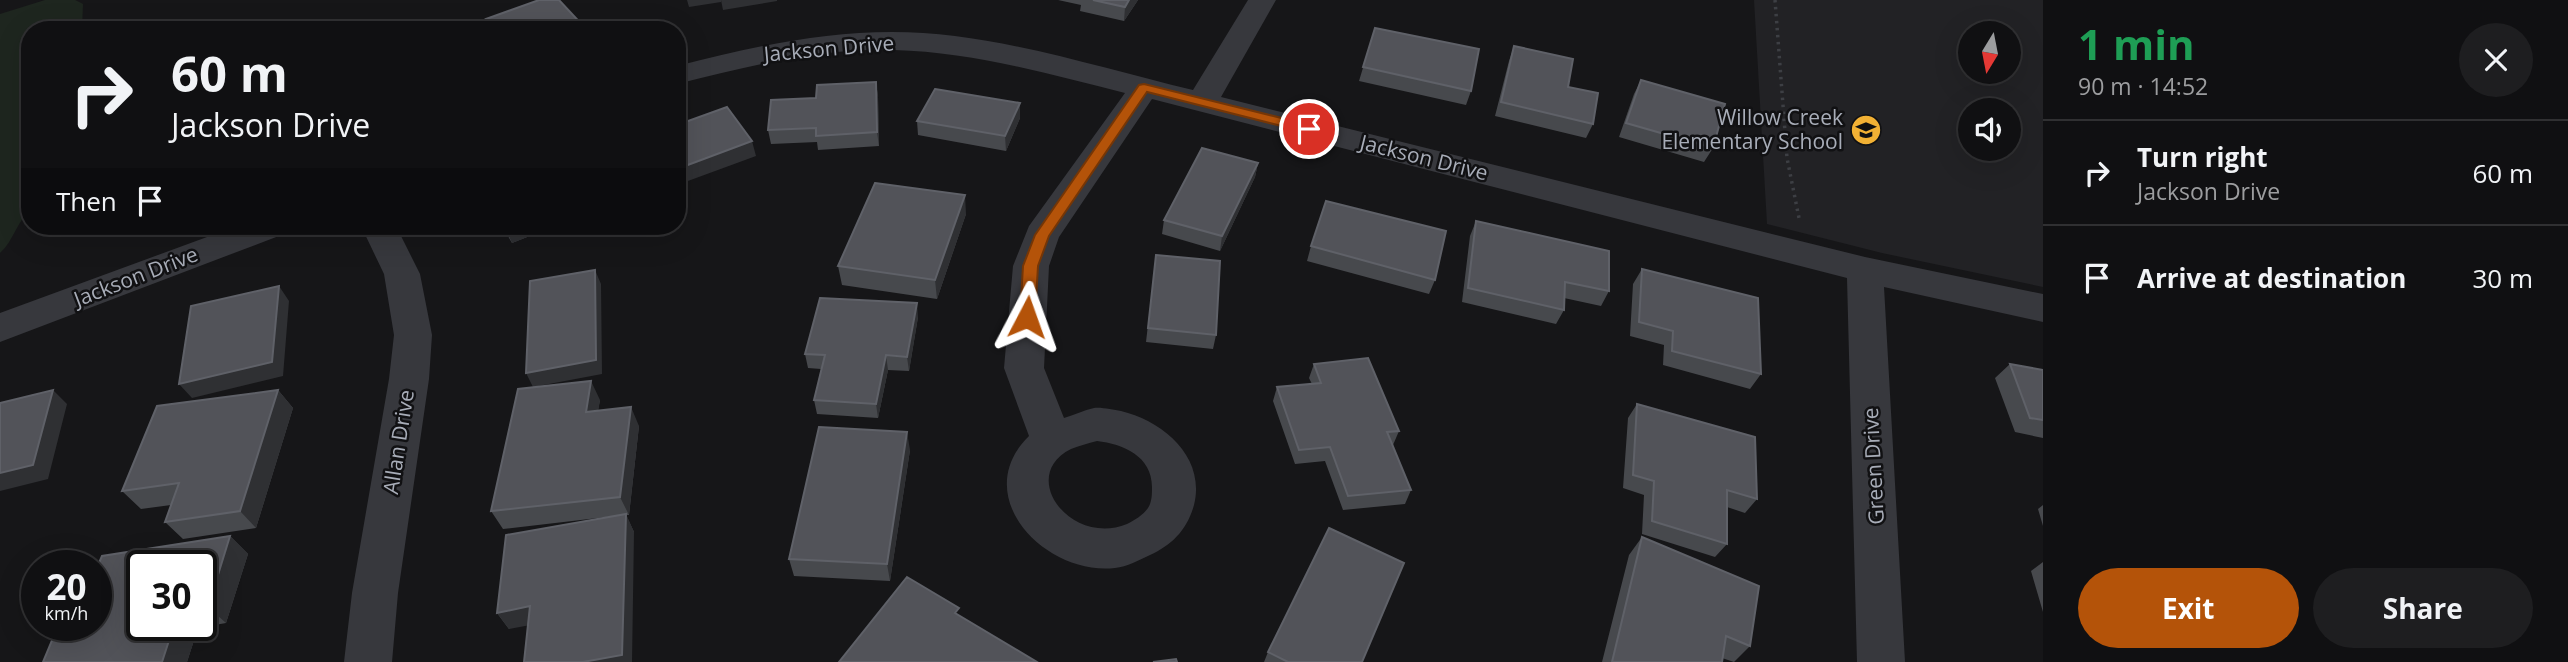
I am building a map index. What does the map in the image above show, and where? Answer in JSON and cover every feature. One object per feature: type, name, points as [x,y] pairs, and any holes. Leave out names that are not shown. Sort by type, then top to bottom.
[{"type":"street","points":[[1202,102],[1262,0]]},
{"type":"street","name":"Jackson Drive","points":[[686,73],[774,51],[841,43],[893,41],[951,45],[1002,53],[1865,270],[2043,308]]},
{"type":"street","points":[[1051,438],[1024,368],[1031,266],[1042,235],[1144,88]]},
{"type":"street","name":"Jackson Drive","points":[[0,328],[248,235]]},
{"type":"street","name":"Allan Drive","points":[[368,662],[374,593],[409,379],[413,335],[402,274],[383,235]]},
{"type":"street","name":"Green Drive","points":[[1865,270],[1881,662]]},
{"type":"path","points":[[1775,0],[1787,158],[1805,255]]},
{"type":"shaded area","points":[[45,0],[75,0],[83,4],[82,21],[21,21],[21,220],[9,243],[0,253],[0,14]]},
{"type":"shaded area","name":"Willow Creek Elementary School","points":[[1754,0],[2043,0],[2043,287],[1882,253],[1767,224]]},
{"type":"building","points":[[539,0],[559,0],[579,21],[488,21],[486,19]]},
{"type":"building","points":[[1093,0],[1129,0],[1125,7]]},
{"type":"building","points":[[1375,28],[1479,49],[1471,91],[1363,67]]},
{"type":"building","points":[[1514,46],[1573,59],[1568,87],[1598,93],[1593,124],[1501,102]]},
{"type":"building","points":[[1641,80],[1725,104],[1713,148],[1626,123]]},
{"type":"building","points":[[876,82],[877,132],[816,136],[816,128],[768,130],[771,100],[816,98],[817,85]]},
{"type":"building","points":[[935,89],[1020,103],[1005,136],[917,121]]},
{"type":"building","points":[[727,107],[752,141],[686,166],[686,122]]},
{"type":"building","points":[[1202,148],[1258,163],[1222,236],[1164,220]]},
{"type":"building","points":[[875,183],[965,195],[935,280],[838,266]]},
{"type":"building","points":[[1326,201],[1446,231],[1435,280],[1311,246]]},
{"type":"building","points":[[1476,221],[1609,251],[1609,291],[1565,282],[1564,310],[1468,288]]},
{"type":"building","points":[[1156,255],[1220,261],[1216,335],[1148,328]]},
{"type":"building","points":[[1642,269],[1758,298],[1761,374],[1672,351],[1673,331],[1639,322]]},
{"type":"building","points":[[595,270],[596,360],[526,373],[530,281]]},
{"type":"building","points":[[279,286],[272,362],[179,384],[191,306]]},
{"type":"building","points":[[820,298],[917,303],[907,357],[886,355],[876,404],[814,400],[825,355],[805,354]]},
{"type":"building","points":[[1368,358],[1399,431],[1387,432],[1411,490],[1348,496],[1330,447],[1299,450],[1277,387],[1321,383],[1314,364]]},
{"type":"building","points":[[2010,364],[2043,370],[2043,420],[2030,418]]},
{"type":"building","points":[[591,381],[586,412],[631,407],[620,497],[491,511],[518,389]]},
{"type":"building","points":[[53,390],[33,465],[0,473],[0,403]]},
{"type":"building","points":[[278,390],[240,511],[165,522],[179,483],[122,491],[157,406]]},
{"type":"building","points":[[1637,404],[1755,437],[1757,499],[1727,490],[1727,544],[1652,521],[1654,481],[1633,475]]},
{"type":"building","points":[[819,427],[907,432],[887,564],[789,559]]},
{"type":"building","points":[[626,514],[622,655],[583,662],[524,662],[530,606],[497,613],[506,535]]},
{"type":"building","points":[[1329,528],[1404,563],[1362,662],[1288,662],[1268,652]]},
{"type":"building","points":[[230,536],[217,578],[217,550],[140,550]]},
{"type":"building","points":[[1642,537],[1759,586],[1750,646],[1726,636],[1722,662],[1612,662]]},
{"type":"building","points":[[126,552],[126,641],[169,641],[162,662],[43,662],[52,641],[112,641],[112,554]]},
{"type":"building","points":[[907,577],[959,608],[955,613],[1037,662],[839,662]]},
{"type":"building","points":[[1176,659],[1177,662],[1153,662]]},
{"type":"place","name":"Willow Creek Elementary School","points":[[1866,130]]},
{"type":"route","points":[[1027,317],[1031,266],[1042,235],[1144,88],[1309,129]]}]
